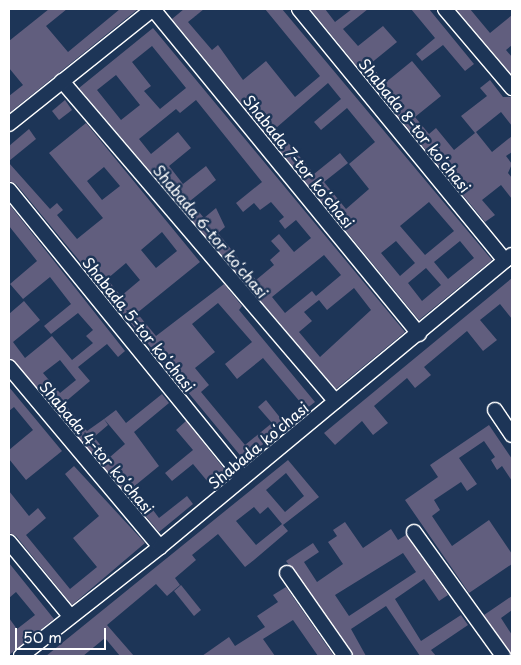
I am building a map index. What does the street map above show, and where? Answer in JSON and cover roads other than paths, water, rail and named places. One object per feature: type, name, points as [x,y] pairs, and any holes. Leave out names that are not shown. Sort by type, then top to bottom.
[{"type":"street","points":[[9,124],[153,9]]},
{"type":"street","name":"Shabada 7-tor koʻchasi","points":[[153,9],[419,334]]},
{"type":"street","name":"Shabada 8-tor koʻchasi","points":[[299,9],[509,258]]},
{"type":"street","points":[[445,9],[512,88]]},
{"type":"street","name":"Shabada 6-tor koʻchasi","points":[[62,81],[335,401]]},
{"type":"street","name":"Shabada 5-tor koʻchasi","points":[[9,190],[243,478]]},
{"type":"street","name":"Shabada koʻchasi","points":[[21,656],[160,547],[509,258]]},
{"type":"street","name":"Shabada 4-tor koʻchasi","points":[[9,367],[160,547]]},
{"type":"street","points":[[495,410],[512,435]]},
{"type":"street","points":[[414,532],[503,656]]},
{"type":"street","points":[[9,542],[70,616]]},
{"type":"street","points":[[287,573],[345,656]]}]
